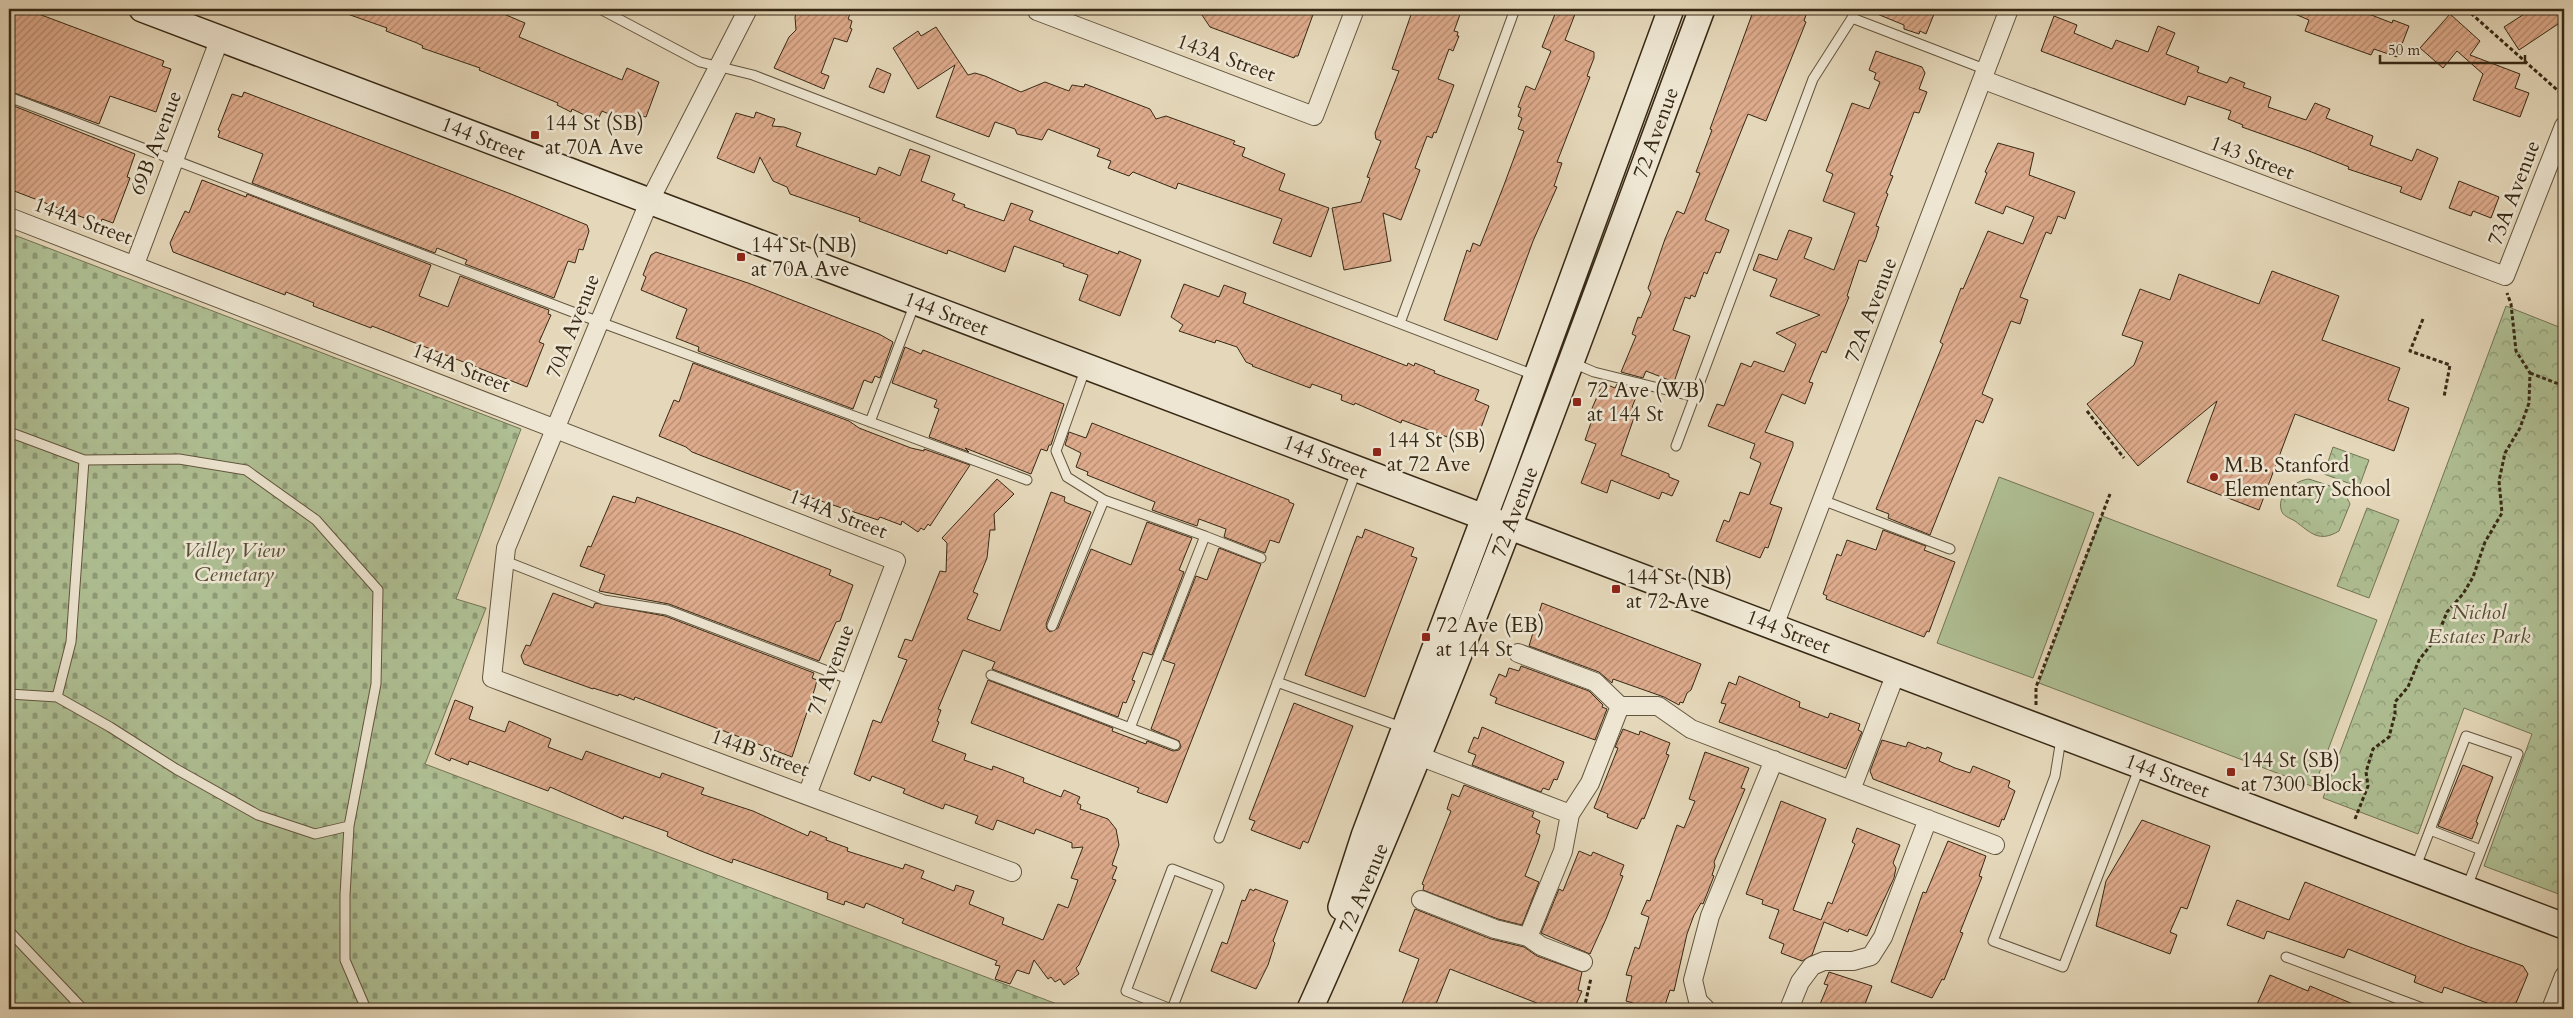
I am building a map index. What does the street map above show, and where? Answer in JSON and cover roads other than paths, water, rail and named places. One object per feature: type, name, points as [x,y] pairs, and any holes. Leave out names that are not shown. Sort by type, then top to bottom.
[{"type":"main road","name":"144 Street","points":[[142,9],[2564,926]]},
{"type":"main road","name":"72 Avenue","points":[[1309,1009],[1364,836],[1485,517],[1671,9]]},
{"type":"main road","name":"72 Avenue","points":[[1309,1009],[1373,869],[1510,527],[1702,9]]},
{"type":"street","name":"70A Avenue","points":[[492,678],[506,548],[648,202],[748,9]]},
{"type":"street","name":"143A Street","points":[[1037,10],[1314,116],[1355,9]]},
{"type":"street","name":"72A Avenue","points":[[1774,626],[1986,75],[2009,9]]},
{"type":"street","name":"69B Avenue","points":[[135,264],[220,38]]},
{"type":"street","name":"143 Street","points":[[1986,75],[2505,283]]},
{"type":"street","name":"73A Avenue","points":[[2505,283],[2564,126]]},
{"type":"street","name":"144A Street","points":[[9,218],[135,264],[896,561]]},
{"type":"street","name":"71 Avenue","points":[[807,795],[896,561]]},
{"type":"street","points":[[1518,653],[1595,682],[1620,706],[1658,706],[1691,729],[1995,844]]},
{"type":"street","points":[[1851,790],[1896,672]]},
{"type":"street","name":"144B Street","points":[[492,678],[1012,872]]},
{"type":"street","points":[[1528,936],[1562,851],[1570,814],[1590,783],[1620,706]]},
{"type":"street","points":[[1418,756],[1570,814]]},
{"type":"street","points":[[1706,1009],[1698,1001],[1693,980],[1710,916],[1774,760]]},
{"type":"street","points":[[1789,1009],[1800,982],[1812,966],[1824,961],[1853,961],[1871,956],[1883,937],[1928,819]]},
{"type":"street","points":[[1420,900],[1495,929],[1528,936],[1541,946],[1583,962]]},
{"type":"street","points":[[2551,1009],[2564,976]]},
{"type":"lane","points":[[600,9],[700,62],[753,75],[1537,376]]},
{"type":"lane","points":[[1400,323],[1515,9]]},
{"type":"lane","points":[[1676,446],[1813,79],[1854,13],[1986,75]]},
{"type":"lane","points":[[9,97],[599,322],[1027,480]]},
{"type":"lane","points":[[870,422],[915,302]]},
{"type":"lane","points":[[1571,362],[1594,372],[1695,397]]},
{"type":"lane","points":[[1086,367],[1056,451],[1067,477],[1104,500],[1261,558]]},
{"type":"lane","points":[[9,432],[84,460],[180,459],[246,470],[316,520],[378,590],[376,684],[349,826],[345,895],[345,960],[366,1009]]},
{"type":"lane","points":[[57,697],[71,642],[84,460]]},
{"type":"lane","points":[[1219,838],[1357,469]]},
{"type":"lane","points":[[1052,626],[1104,500]]},
{"type":"lane","points":[[1822,500],[1950,549]]},
{"type":"lane","points":[[1130,728],[1204,536]]},
{"type":"lane","points":[[505,561],[604,600],[667,610],[851,680]]},
{"type":"lane","points":[[991,675],[1175,745]]},
{"type":"lane","points":[[1277,682],[1404,728]]},
{"type":"lane","points":[[9,694],[57,697],[110,727],[176,770],[258,815],[315,834],[349,826]]},
{"type":"lane","points":[[2062,736],[2055,776],[1993,941],[2063,967],[2140,765]]},
{"type":"lane","points":[[2415,870],[2466,736],[2518,754],[2466,889]]},
{"type":"lane","points":[[2430,830],[2481,850]]},
{"type":"lane","points":[[1172,869],[1219,887],[1171,1009],[1126,991],[1172,869]]},
{"type":"lane","points":[[9,931],[83,1009]]},
{"type":"lane","points":[[2286,958],[2425,1009]]},
{"type":"place","name":"144 St (SB) at 70A Ave","points":[[535,135]]},
{"type":"place","name":"144 St (NB) at 70A Ave","points":[[741,257]]},
{"type":"place","name":"72 Ave (WB) at 144 St","points":[[1577,402]]},
{"type":"place","name":"144 St (SB) at 72 Ave","points":[[1377,452]]},
{"type":"place","name":"M.B. Stanford Elementary School","points":[[2214,477]]},
{"type":"place","name":"144 St (NB) at 72 Ave","points":[[1616,589]]},
{"type":"place","name":"72 Ave (EB) at 144 St","points":[[1426,637]]},
{"type":"place","name":"144 St (SB) at 7300 Block","points":[[2231,772]]},
{"type":"park label","name":"Valley View Cemetary","points":[[234,562]]},
{"type":"park label","name":"Nichol Estates Park","points":[[2479,624]]}]
